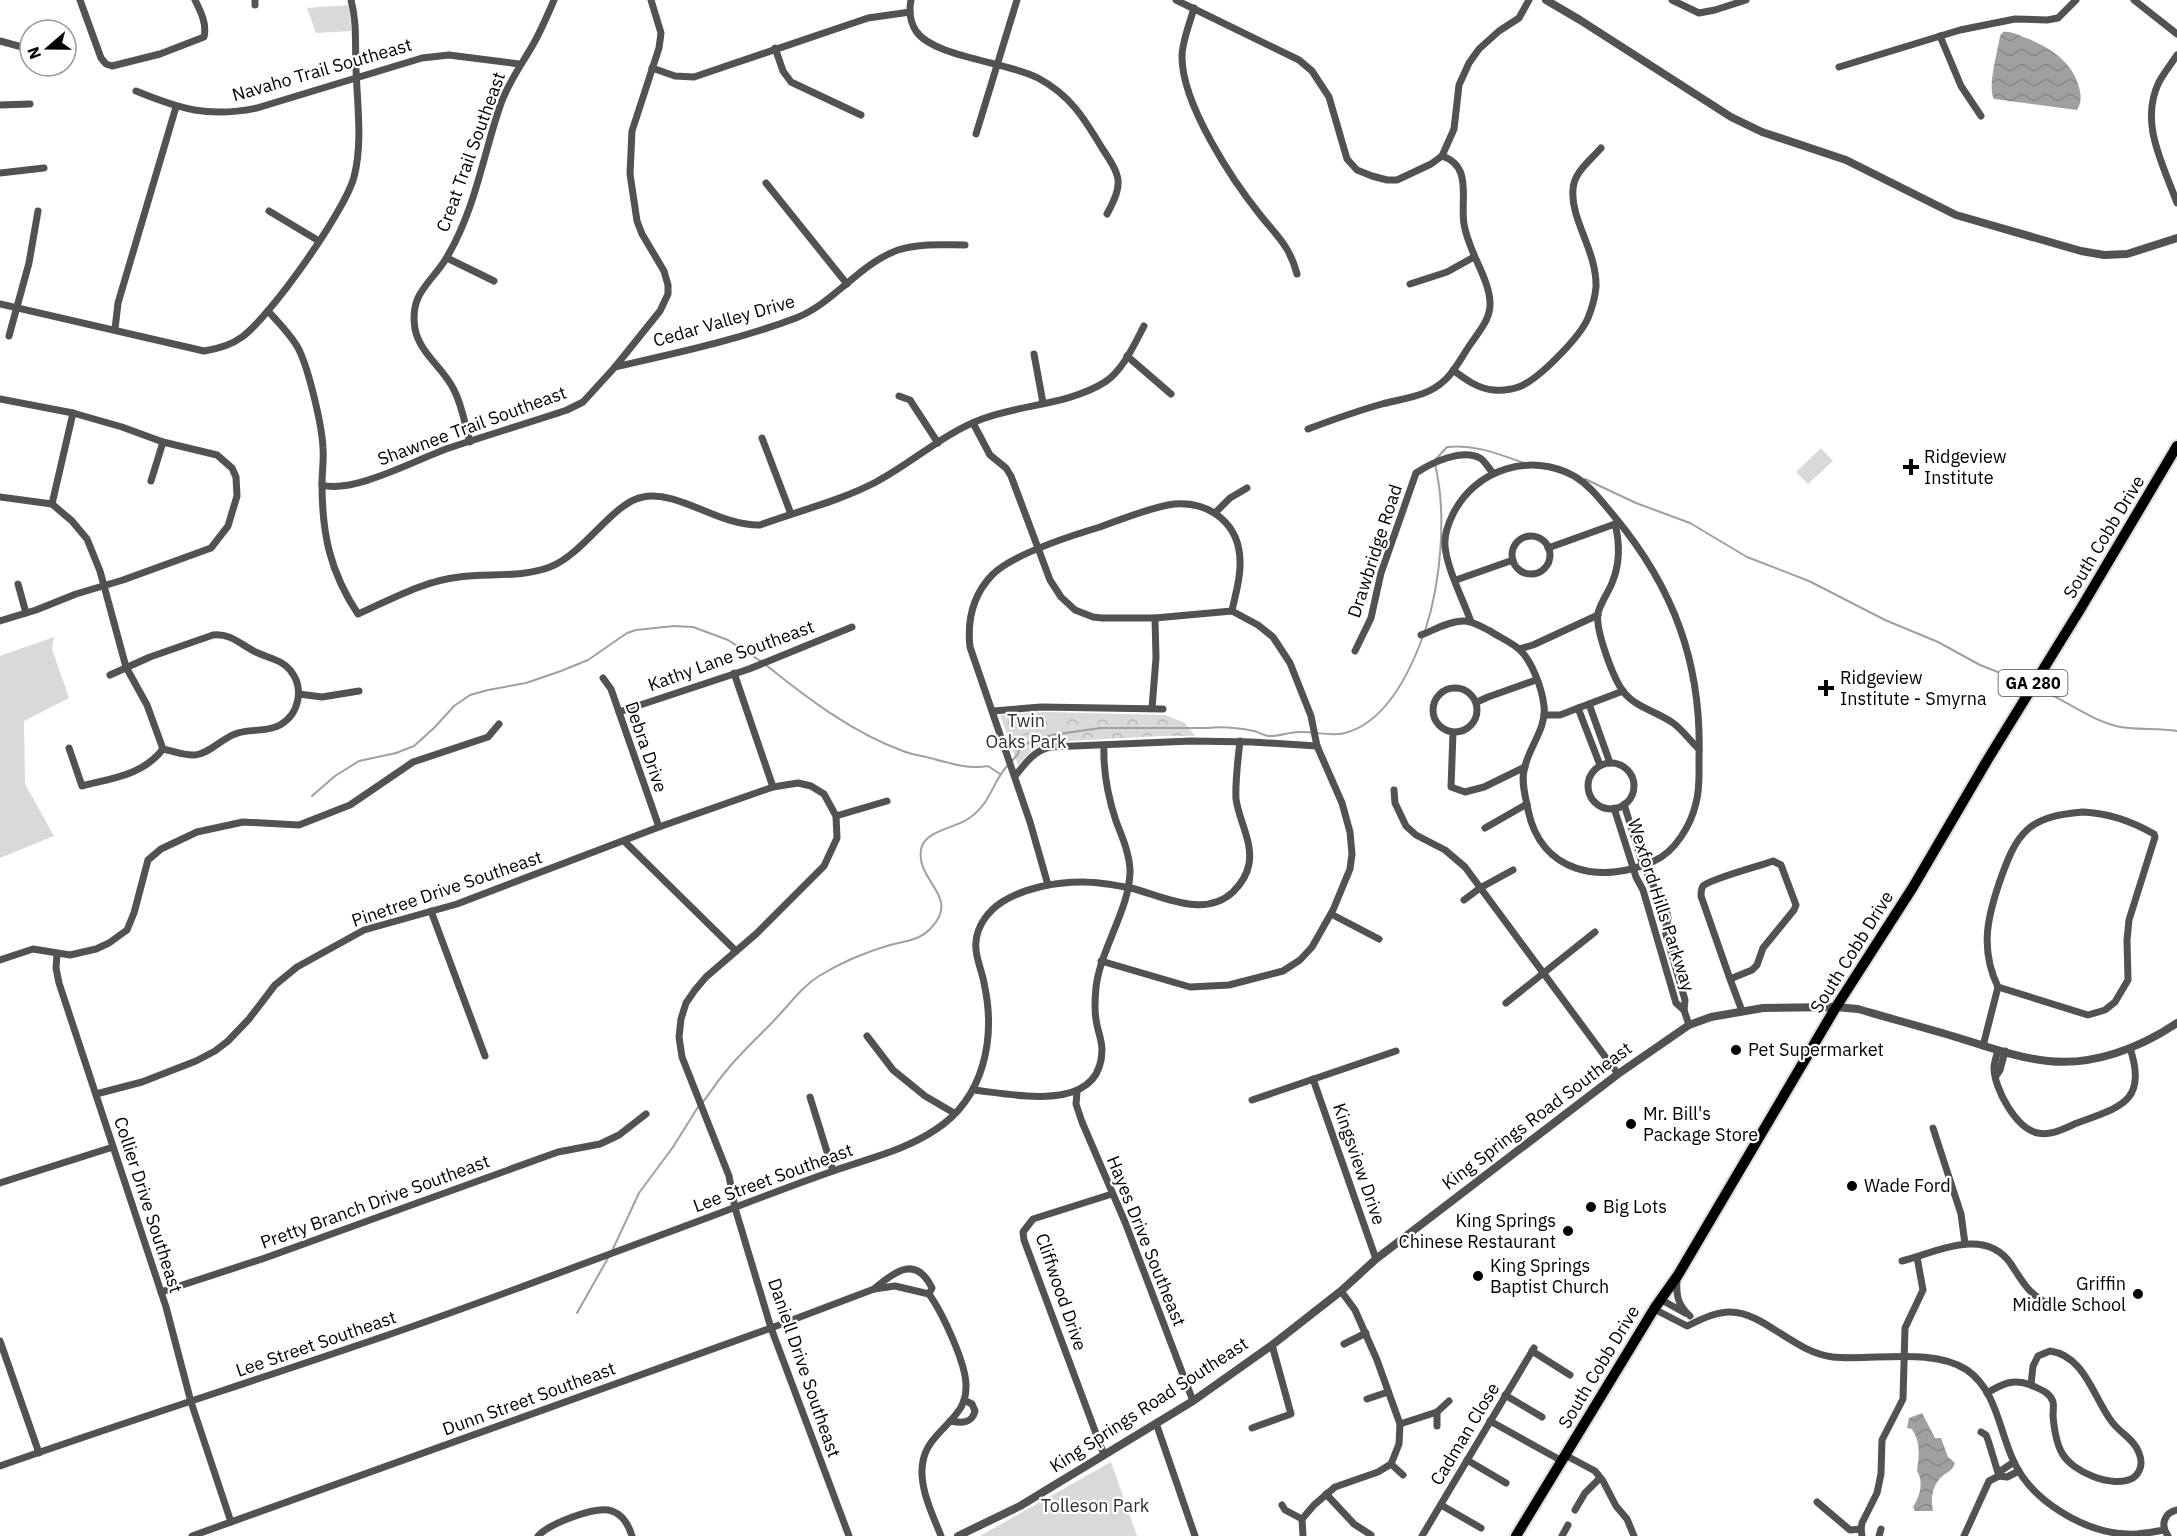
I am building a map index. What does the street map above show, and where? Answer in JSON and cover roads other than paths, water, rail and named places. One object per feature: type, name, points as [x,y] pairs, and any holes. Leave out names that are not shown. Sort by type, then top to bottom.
[{"type":"main road","name":"South Cobb Drive","points":[[1516,1536],[1657,1304],[1678,1275],[1836,1007],[1913,888],[1993,750],[2177,446]]},
{"type":"street","points":[[80,0],[101,58],[106,64],[112,66],[160,54],[204,37],[206,29],[195,0]]},
{"type":"street","points":[[0,304],[204,351],[223,348],[242,337],[268,311],[319,242],[348,193],[354,176],[357,150],[356,25],[351,0]]},
{"type":"street","name":"Creat Trail Southeast","points":[[470,442],[455,391],[446,377],[429,359],[416,330],[415,312],[420,291],[447,258],[463,224],[500,104],[554,0]]},
{"type":"street","name":"Shawnee Trail Southeast","points":[[322,484],[331,487],[352,484],[583,402],[615,367],[660,311],[668,294],[668,285],[664,271],[637,221],[630,174],[632,131],[659,48],[661,33],[651,0]]},
{"type":"street","points":[[911,0],[910,12],[916,31],[927,42],[940,49],[999,64],[1037,77],[1065,95],[1088,123],[1117,171],[1119,184],[1116,198],[1107,214]]},
{"type":"street","points":[[975,134],[999,64],[1017,0]]},
{"type":"street","points":[[1176,0],[1299,60],[1312,71],[1322,83],[1329,97],[1347,159],[1357,170],[1387,180],[1397,180],[1431,164],[1442,156],[1454,129],[1459,85],[1469,63],[1479,49],[1499,31],[1519,18],[1529,0]]},
{"type":"street","points":[[1546,0],[1731,117],[1762,132],[1846,160],[1956,214],[2081,251],[2104,255],[2127,254],[2177,238]]},
{"type":"street","points":[[1672,0],[1699,13],[1746,0]]},
{"type":"street","points":[[1839,68],[1960,30],[2015,19],[2047,21],[2058,18],[2076,0]]},
{"type":"street","points":[[2134,0],[2177,34]]},
{"type":"street","points":[[1194,8],[1182,55],[1190,99],[1239,186],[1262,217],[1284,241],[1293,257],[1297,274]]},
{"type":"street","points":[[652,68],[675,76],[694,77],[868,18],[910,12]]},
{"type":"street","points":[[1940,36],[1961,87],[1981,116]]},
{"type":"street","points":[[0,41],[18,46]]},
{"type":"street","points":[[775,48],[783,71],[791,82],[861,115]]},
{"type":"street","name":"Navaho Trail Southeast","points":[[136,91],[176,107],[205,112],[245,110],[422,57],[449,55],[519,64]]},
{"type":"street","points":[[2177,55],[2159,82],[2151,103],[2149,117],[2155,142],[2177,203]]},
{"type":"street","points":[[0,105],[30,104]]},
{"type":"street","points":[[115,329],[118,303],[176,107]]},
{"type":"street","points":[[1453,370],[1479,387],[1494,390],[1518,388],[1537,376],[1580,333],[1593,306],[1596,289],[1595,267],[1573,203],[1573,185],[1581,169],[1601,148]]},
{"type":"street","points":[[1308,429],[1381,404],[1415,398],[1429,392],[1445,380],[1453,370],[1488,318],[1490,302],[1464,222],[1464,183],[1460,169],[1452,159],[1442,156]]},
{"type":"street","points":[[0,173],[44,168]]},
{"type":"street","points":[[766,183],[847,284]]},
{"type":"street","points":[[9,336],[29,263],[38,211]]},
{"type":"street","points":[[269,211],[319,242]]},
{"type":"street","name":"Cedar Valley Drive","points":[[615,367],[710,344],[796,318],[822,305],[874,263],[897,251],[917,245],[966,245]]},
{"type":"street","points":[[1410,284],[1447,272],[1474,257]]},
{"type":"street","points":[[447,258],[494,281]]},
{"type":"street","points":[[268,311],[298,347],[306,370],[316,406],[323,447],[324,534],[331,562],[346,597],[357,614],[431,583],[459,577],[520,574],[548,568],[577,551],[628,501],[642,497],[656,495],[670,497],[718,518],[746,525],[760,525],[791,514],[875,483],[974,423],[1004,412],[1070,397],[1106,381],[1127,356],[1144,326]]},
{"type":"street","points":[[1034,354],[1042,403]]},
{"type":"street","points":[[1127,356],[1171,394]]},
{"type":"street","points":[[899,396],[910,400],[938,443]]},
{"type":"street","points":[[0,399],[73,413],[163,442],[217,455],[232,468],[237,487],[234,512],[224,535],[211,548],[0,621]]},
{"type":"street","points":[[52,504],[73,413]]},
{"type":"street","points":[[974,423],[990,454],[1006,468],[1011,476],[1055,590],[1075,610],[1102,618],[1155,618],[1232,611],[1266,630],[1284,652],[1311,716],[1317,746],[1342,803],[1350,832],[1352,854],[1350,869],[1331,914],[1312,947],[1300,960],[1282,971],[1229,985],[1190,987],[1101,961]]},
{"type":"street","points":[[762,438],[791,514]]},
{"type":"street","points":[[151,481],[163,442]]},
{"type":"street","name":"Drawbridge Road","points":[[1355,651],[1371,618],[1381,573],[1416,473],[1427,465],[1458,454],[1480,458],[1493,473]]},
{"type":"street","points":[[232,468],[241,464]]},
{"type":"street","points":[[1421,635],[1452,623],[1471,622],[1519,649],[1529,662],[1544,705],[1544,715],[1525,767],[1524,791],[1536,835],[1545,847],[1563,862],[1585,872],[1606,874],[1633,869],[1658,860],[1676,844],[1696,805],[1699,749],[1698,700],[1686,644],[1653,568],[1589,488],[1576,477],[1561,470],[1527,464],[1493,473],[1460,501],[1446,530],[1445,547],[1471,622]]},
{"type":"street","points":[[1216,512],[1230,498],[1247,488]]},
{"type":"street","points":[[0,497],[52,504],[72,521],[87,539],[92,549],[126,667],[147,705],[163,748]]},
{"type":"street","points":[[1048,885],[1015,776],[970,647],[968,633],[970,616],[980,592],[994,573],[1012,561],[1038,549],[1072,535],[1171,504],[1190,504],[1216,512],[1233,535],[1240,553],[1240,572],[1232,611]]},
{"type":"street","points":[[1548,548],[1616,522]]},
{"type":"street","points":[[1616,522],[1619,550],[1617,569],[1598,615],[1604,650],[1623,691],[1633,700],[1676,724],[1699,749]]},
{"type":"street","points":[[1526,536],[1539,538],[1548,548],[1550,555],[1548,562],[1537,572],[1522,572],[1516,567],[1512,553],[1514,545],[1519,540],[1526,536]]},
{"type":"street","points":[[1456,580],[1513,560]]},
{"type":"street","points":[[18,584],[26,613]]},
{"type":"street","points":[[1519,649],[1533,645],[1598,615]]},
{"type":"street","points":[[1152,708],[1156,658],[1155,618]]},
{"type":"street","name":"Kathy Lane Southeast","points":[[619,712],[749,669],[852,627]]},
{"type":"street","points":[[110,675],[213,635],[222,634],[236,639],[252,651],[282,663],[295,678],[299,694],[294,711],[278,726],[235,734],[202,753],[194,755],[163,748]]},
{"type":"street","points":[[734,673],[773,787]]},
{"type":"street","name":"Debra Drive","points":[[603,678],[611,689],[659,827]]},
{"type":"street","points":[[1477,702],[1536,680]]},
{"type":"street","points":[[1452,688],[1467,691],[1477,702],[1477,717],[1468,729],[1453,733],[1440,727],[1433,714],[1433,707],[1440,694],[1452,688]]},
{"type":"street","points":[[299,694],[322,697],[359,691]]},
{"type":"street","points":[[1544,715],[1560,715],[1623,691]]},
{"type":"street","points":[[1578,708],[1600,765],[1610,763],[1589,704]]},
{"type":"street","points":[[993,711],[1041,707],[1163,709]]},
{"type":"street","points":[[0,960],[33,950],[78,955],[96,950],[127,930],[134,913],[148,860],[161,849],[197,832],[243,822],[299,825],[350,805],[413,762],[488,737],[498,724]]},
{"type":"street","points":[[1453,733],[1451,787],[1465,792],[1484,787],[1525,767]]},
{"type":"street","points":[[1015,776],[1033,755],[1045,748],[1191,741],[1240,741],[1317,746]]},
{"type":"street","name":"Lee Street Southeast","points":[[0,1466],[392,1334],[832,1171],[912,1144],[940,1127],[954,1113],[973,1090],[984,1063],[988,1026],[985,985],[975,945],[980,926],[988,913],[1003,901],[1048,885],[1082,882],[1129,888],[1181,903],[1200,905],[1219,902],[1240,884],[1250,860],[1236,794],[1240,741]]},
{"type":"street","points":[[973,1090],[1042,1097],[1077,1092],[1095,1078],[1102,1052],[1095,1006],[1101,961],[1129,888],[1130,862],[1111,805],[1105,774],[1104,745]]},
{"type":"street","points":[[69,748],[82,786],[127,775],[144,768],[155,760],[163,748]]},
{"type":"street","name":"Wexford Hills Parkway","points":[[1600,765],[1593,771],[1588,788],[1597,804],[1605,808],[1614,808],[1624,804],[1633,790],[1630,774],[1618,764],[1610,763]]},
{"type":"street","name":"Pinetree Drive Southeast","points":[[96,1094],[142,1082],[215,1052],[249,1019],[274,985],[297,967],[364,930],[466,901],[659,827],[773,787],[798,783],[811,786],[824,794],[834,808],[836,816]]},
{"type":"street","points":[[1394,790],[1395,803],[1406,825],[1416,836],[1445,850],[1465,867],[1618,1074]]},
{"type":"street","points":[[836,816],[887,801]]},
{"type":"street","points":[[1485,828],[1527,804]]},
{"type":"street","name":"Wexford Hills Parkway","points":[[1624,804],[1643,866],[1666,909],[1668,918],[1665,931],[1685,1000],[1684,1010],[1689,1025]]},
{"type":"street","name":"Wexford Hills Parkway","points":[[1614,808],[1633,869],[1643,890],[1676,1003],[1684,1010]]},
{"type":"street","points":[[1983,1046],[1998,987],[1988,960],[1986,932],[1988,918],[2011,853],[2026,831],[2048,818],[2083,812],[2104,814],[2154,834],[2148,863],[2128,920],[2128,980],[2115,1002],[2105,1010],[2088,1015],[1998,987]]},
{"type":"street","name":"Daniell Drive Southeast","points":[[836,816],[837,838],[824,866],[706,978],[686,1003],[679,1037],[682,1057],[729,1176],[735,1208],[771,1328],[849,1536]]},
{"type":"street","points":[[624,841],[736,951]]},
{"type":"street","points":[[1730,979],[1752,970],[1757,965],[1763,948],[1794,910],[1796,905],[1781,865],[1777,862],[1773,861],[1725,877],[1701,889],[1701,896],[1734,991],[1742,1011]]},
{"type":"street","points":[[1464,900],[1480,888],[1513,870]]},
{"type":"street","points":[[431,911],[485,1056]]},
{"type":"street","points":[[1331,914],[1379,939]]},
{"type":"street","points":[[1506,1003],[1595,932]]},
{"type":"street","name":"Collier Drive Southeast","points":[[57,954],[59,983],[161,1292],[191,1402],[231,1522]]},
{"type":"street","points":[[1664,962],[1673,959]]},
{"type":"street","name":"King Springs Road Southeast","points":[[958,1536],[1020,1506],[1193,1401],[1272,1345],[1341,1291],[1376,1259],[1618,1074],[1689,1025],[1711,1017],[1780,1007],[1858,1009],[2002,1051],[2041,1060],[2068,1061],[2095,1058],[2130,1048],[2153,1038],[2177,1023]]},
{"type":"street","points":[[867,1036],[893,1070],[925,1096],[954,1113]]},
{"type":"street","points":[[2002,1051],[1994,1069],[2000,1093],[2023,1125],[2037,1133],[2054,1132],[2110,1111],[2129,1098],[2135,1086],[2136,1076],[2130,1048]]},
{"type":"street","points":[[1252,1100],[1396,1051]]},
{"type":"street","name":"Kingsview Drive","points":[[1313,1079],[1376,1259]]},
{"type":"street","name":"Hayes Drive Southeast","points":[[1077,1092],[1076,1104],[1125,1222],[1193,1401]]},
{"type":"street","points":[[810,1097],[832,1171]]},
{"type":"street","name":"Pretty Branch Drive Southeast","points":[[161,1292],[265,1258],[558,1152],[600,1144],[619,1135],[646,1114]]},
{"type":"street","points":[[1933,1128],[1962,1214],[1965,1244]]},
{"type":"street","points":[[0,1184],[113,1147]]},
{"type":"street","name":"Cliffwood Drive","points":[[1104,1455],[1023,1232],[1033,1220],[1112,1194]]},
{"type":"street","points":[[1902,1261],[1965,1244],[1984,1244],[2000,1252],[2032,1295],[2053,1306]]},
{"type":"street","points":[[1817,1502],[1850,1530],[1862,1533],[1877,1493],[1881,1474],[1882,1440],[1903,1399],[1905,1328],[1923,1290],[1917,1257]]},
{"type":"street","name":"Dunn Street Southeast","points":[[874,1289],[902,1269],[914,1269],[927,1277],[932,1288],[929,1294]]},
{"type":"street","points":[[1678,1275],[1677,1297],[1682,1309],[1695,1323]]},
{"type":"street","name":"Dunn Street Southeast","points":[[192,1536],[874,1289],[895,1286],[929,1294],[938,1306],[965,1374],[964,1400],[958,1412],[928,1446],[923,1458],[921,1473],[923,1487],[941,1536]]},
{"type":"street","points":[[1303,1536],[1302,1519],[1326,1494],[1335,1487],[1378,1472],[1391,1464],[1399,1444],[1400,1424],[1366,1333],[1355,1310],[1341,1291]]},
{"type":"street","points":[[1657,1304],[1690,1316]]},
{"type":"street","points":[[1657,1304],[1680,1324],[1687,1326],[1728,1312],[1739,1313],[1758,1320],[1804,1348],[1822,1355],[1934,1358],[1947,1361],[1966,1370],[1983,1387],[1996,1411],[2019,1471],[2037,1495],[2066,1515],[2115,1533],[2166,1533],[2164,1519],[2168,1514],[2177,1510]]},
{"type":"street","points":[[1344,1344],[1366,1333]]},
{"type":"street","points":[[0,1341],[39,1453]]},
{"type":"street","points":[[1252,1428],[1291,1414],[1272,1345]]},
{"type":"street","name":"Cadman Close","points":[[1422,1536],[1533,1349],[1570,1375]]},
{"type":"street","points":[[1987,1393],[2003,1383],[2019,1381],[2049,1394],[2054,1403],[2056,1431],[2062,1452],[2068,1460],[2084,1473],[2110,1481],[2129,1480],[2137,1475],[2141,1464],[2138,1449],[2113,1424],[2084,1374],[2073,1360],[2062,1353],[2050,1352],[2038,1356],[2032,1366],[2031,1386]]},
{"type":"street","points":[[1367,1399],[1388,1392]]},
{"type":"street","points":[[1505,1395],[1542,1417]]},
{"type":"street","name":"Dunn Street Southeast","points":[[950,1421],[961,1423],[969,1421],[973,1416],[975,1411],[972,1404],[964,1400]]},
{"type":"street","points":[[1400,1424],[1437,1412],[1449,1401]]},
{"type":"street","points":[[1437,1412],[1437,1426]]},
{"type":"street","points":[[1490,1421],[1563,1458],[1591,1467],[1627,1519],[1634,1536]]},
{"type":"street","points":[[1156,1423],[1195,1536]]},
{"type":"street","points":[[1981,1432],[1986,1435],[1999,1476]]},
{"type":"street","points":[[1467,1460],[1506,1484]]},
{"type":"street","points":[[1999,1476],[2002,1470],[2014,1462]]},
{"type":"street","points":[[1391,1464],[1403,1475]]},
{"type":"street","points":[[1964,1536],[1989,1480],[1999,1476],[2007,1477],[2019,1471]]},
{"type":"street","points":[[1575,1510],[1585,1493],[1600,1478]]},
{"type":"street","points":[[1326,1494],[1354,1524],[1371,1535]]},
{"type":"street","points":[[1441,1504],[1481,1528]]},
{"type":"street","points":[[1282,1505],[1285,1510],[1302,1519]]},
{"type":"street","points":[[538,1536],[557,1524],[601,1510],[613,1511],[622,1517],[632,1536]]},
{"type":"street","points":[[1562,1536],[1568,1525]]},
{"type":"water","points":[[2003,32],[2035,42],[2065,62],[2079,87],[2081,98],[2077,110],[1994,99],[1992,78],[2000,36]]},
{"type":"water","points":[[1922,1413],[1935,1438],[1941,1438],[1948,1457],[1955,1463],[1935,1486],[1932,1495],[1933,1511],[1915,1511],[1913,1507],[1920,1489],[1917,1471],[1919,1449],[1915,1434],[1912,1429],[1907,1428],[1909,1418]]},
{"type":"waterway","points":[[1436,459],[1447,447],[1457,446],[1486,450],[1524,463]]},
{"type":"waterway","points":[[1425,631],[1435,591],[1440,548],[1441,504],[1435,464]]},
{"type":"waterway","points":[[1585,479],[1636,503],[1690,523],[1747,557],[1809,581],[1885,620],[1938,642],[1980,665],[2031,685]]},
{"type":"waterway","points":[[312,796],[335,776],[359,761],[396,753],[414,746],[454,706],[470,695],[526,683],[561,671],[588,660],[627,633],[636,630],[674,626],[693,627],[728,640],[762,662]]},
{"type":"waterway","points":[[1012,761],[1018,754],[1020,746],[1052,735],[1100,728],[1226,727],[1254,731],[1269,736],[1299,732],[1345,733],[1360,727],[1384,707],[1403,680],[1423,636]]},
{"type":"waterway","points":[[766,665],[831,714],[866,735],[907,752],[954,764],[974,767],[988,766],[1000,774]]},
{"type":"waterway","points":[[2036,687],[2095,718],[2116,726],[2177,731]]},
{"type":"waterway","points":[[702,1103],[733,1063],[813,980],[853,958],[917,938],[931,928],[939,917],[941,907],[940,898],[921,861],[923,844],[933,834],[962,822],[976,813],[987,800],[1008,765]]},
{"type":"waterway","points":[[612,1251],[639,1193],[673,1147],[698,1107]]},
{"type":"waterway","points":[[577,1313],[608,1258]]},
{"type":"place","name":"Ridgeview Institute","points":[[1911,467]]},
{"type":"place","name":"Ridgeview Institute - Smyrna","points":[[1826,688]]},
{"type":"place","name":"Pet Supermarket","points":[[1736,1050]]},
{"type":"place","name":"Mr. Bill's Package Store","points":[[1631,1124]]},
{"type":"place","name":"Wade Ford","points":[[1852,1186]]},
{"type":"place","name":"Big Lots","points":[[1591,1207]]},
{"type":"place","name":"King Springs Chinese Restaurant","points":[[1568,1231]]},
{"type":"place","name":"King Springs Baptist Church","points":[[1478,1276]]},
{"type":"place","name":"Griffin Middle School","points":[[2138,1294]]},
{"type":"park label","name":"Twin Oaks Park","points":[[1026,731]]},
{"type":"park label","name":"Tolleson Park","points":[[1095,1506]]}]
